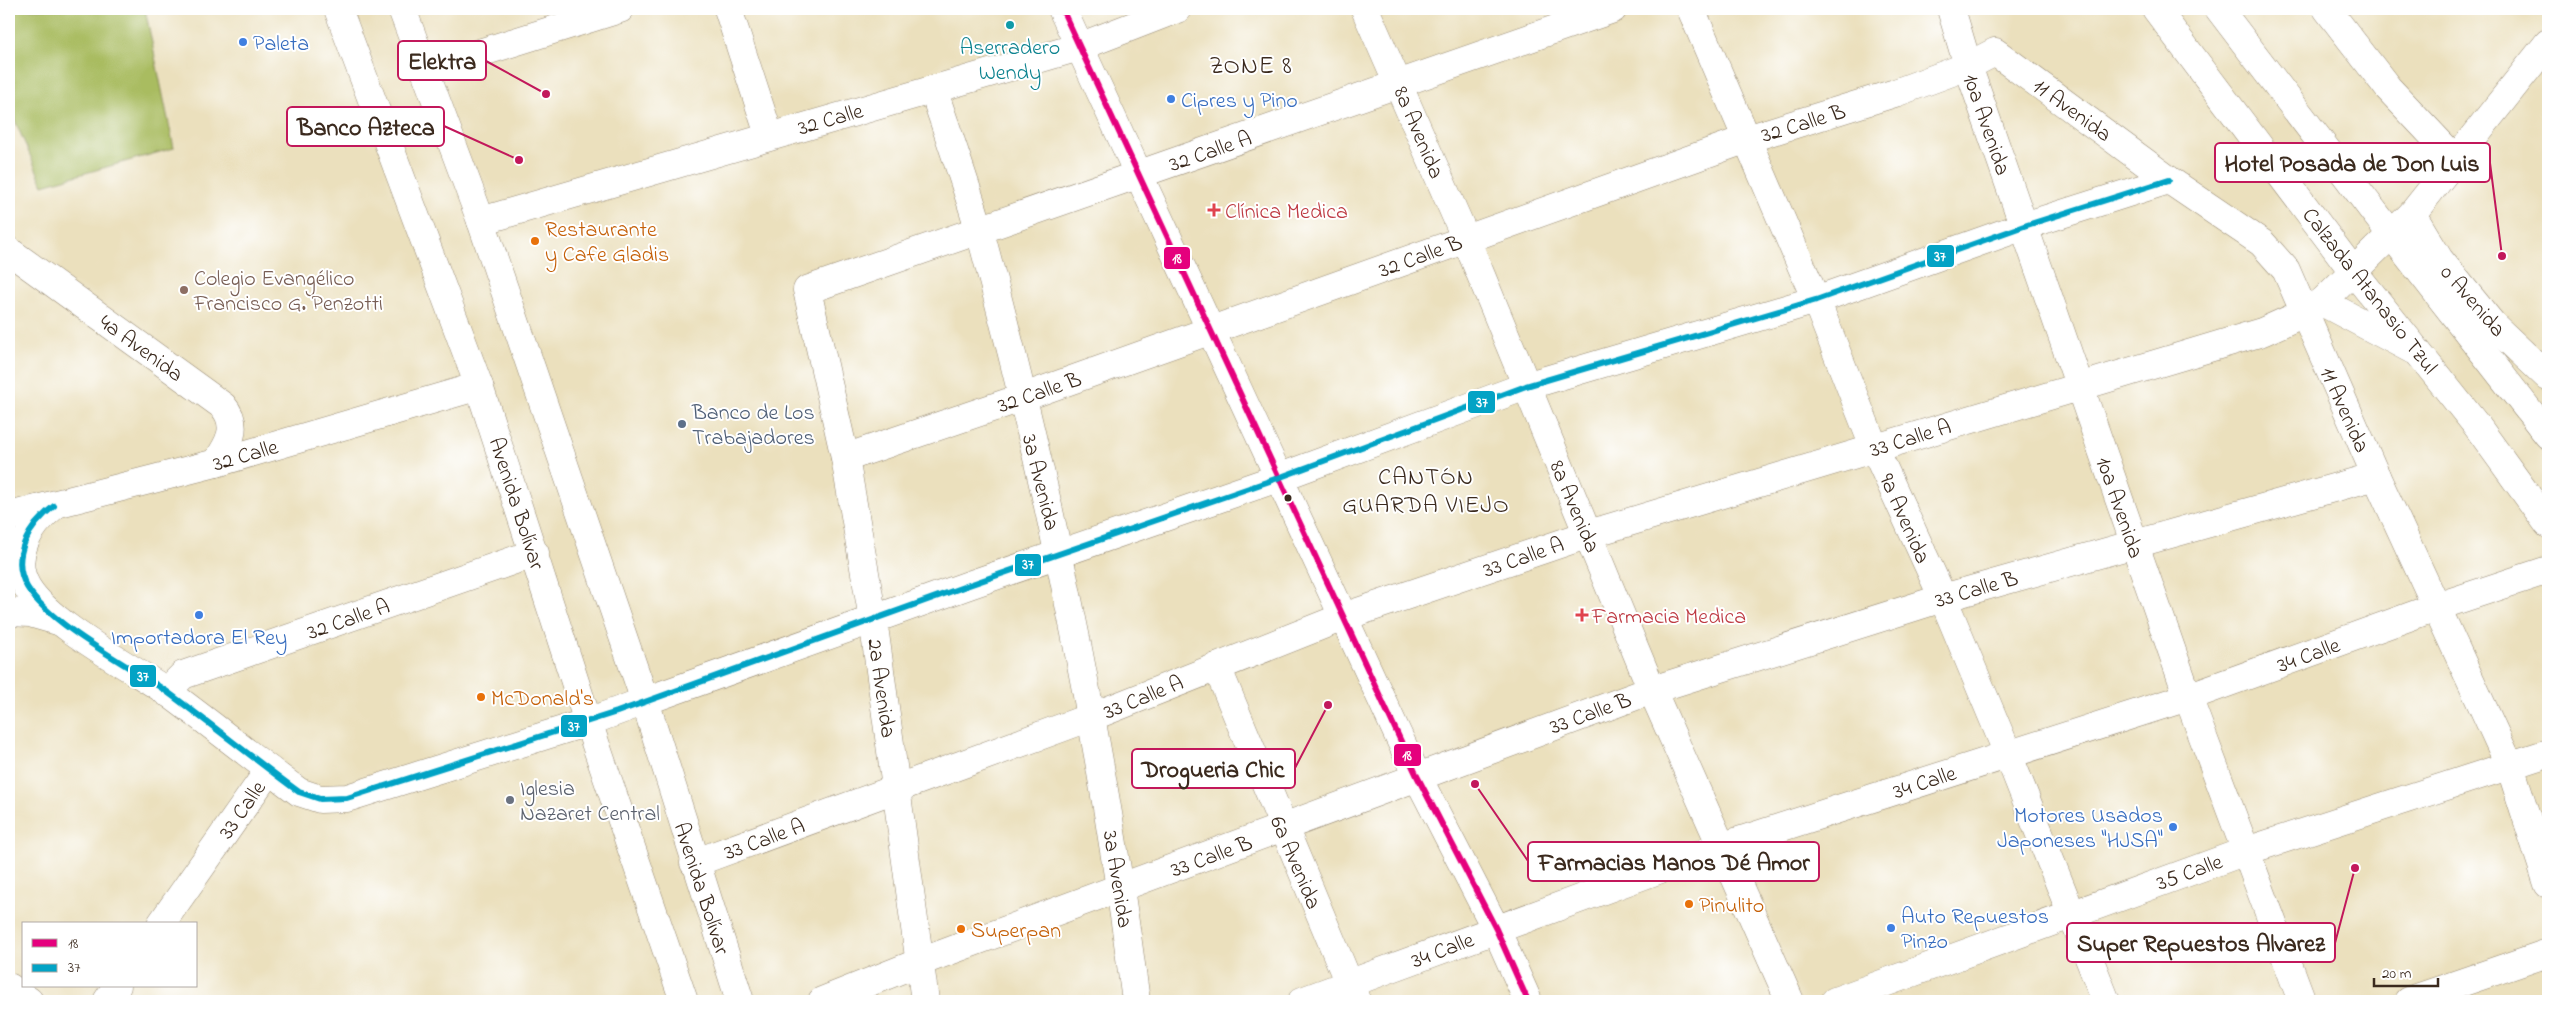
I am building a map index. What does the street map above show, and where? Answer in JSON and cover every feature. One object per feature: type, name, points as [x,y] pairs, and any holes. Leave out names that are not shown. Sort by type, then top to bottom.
[{"type":"street","name":"Avenida Bolívar","points":[[338,9],[479,386],[535,553],[588,722],[684,1001]]},
{"type":"street","name":"Avenida Bolívar","points":[[402,9],[481,221],[645,701],[694,863],[740,1001]]},
{"type":"street","points":[[425,70],[620,9]]},
{"type":"street","points":[[728,9],[770,136]]},
{"type":"street","points":[[1062,9],[1416,776],[1496,929],[1528,1001]]},
{"type":"street","name":"32 Calle","points":[[481,221],[1079,47],[1177,9]]},
{"type":"street","name":"8a Avenida","points":[[1365,9],[1400,84],[1466,239],[1652,690],[1723,846],[1790,1001]]},
{"type":"street","name":"32 Calle A","points":[[807,290],[1613,9]]},
{"type":"street","name":"9a Avenida","points":[[1691,9],[1816,300],[1874,447],[1942,598],[2008,754],[2106,1001]]},
{"type":"street","name":"10a Avenida","points":[[1951,9],[1968,66],[2188,697],[2302,1001]]},
{"type":"street","name":"Calzada Atanasio Tzul","points":[[2156,9],[2353,271],[2422,355],[2548,524]]},
{"type":"street","points":[[2219,9],[2548,435]]},
{"type":"street","points":[[2327,9],[2388,88],[2456,160]]},
{"type":"street","name":"33 Calle A","points":[[694,863],[897,790],[1091,717],[1343,617],[1589,534],[2079,385],[2262,332],[2313,308],[2412,214],[2548,43]]},
{"type":"street","name":"32 Calle B","points":[[845,458],[1021,398],[1747,139],[1895,93],[1968,66],[1995,52]]},
{"type":"street","name":"11 Avenida","points":[[1995,52],[2169,180],[2262,243],[2286,270],[2313,308],[2376,476],[2510,766],[2548,884]]},
{"type":"street","name":"3a Avenida","points":[[933,89],[979,230],[1060,554],[1121,889],[1136,1001]]},
{"type":"street","name":"33 Calle","points":[[162,922],[269,770],[299,792],[320,799],[347,798],[588,722],[873,619],[1278,478],[1526,386],[1816,300],[2024,226],[2169,180]]},
{"type":"street","name":"0 Avenida","points":[[2412,214],[2438,259],[2493,325],[2548,377]]},
{"type":"street","name":"4a Avenida","points":[[9,251],[223,406],[230,416],[232,435],[216,462]]},
{"type":"street","name":"2a Avenida","points":[[807,290],[845,458],[873,619],[925,1001]]},
{"type":"street","points":[[2313,308],[2422,355]]},
{"type":"street","name":"32 Calle","points":[[9,516],[54,506],[216,462],[479,386]]},
{"type":"street","name":"33 Calle B","points":[[822,1001],[920,962],[1283,829],[1416,776],[1652,690],[1942,598],[2134,542],[2376,476]]},
{"type":"street","points":[[54,506],[42,515],[29,532],[22,550],[20,562],[27,587],[64,624],[166,692],[269,770]]},
{"type":"street","name":"32 Calle A","points":[[166,692],[182,675],[535,553]]},
{"type":"street","name":"34 Calle","points":[[1302,1001],[1353,993],[1496,929],[1723,846],[2188,697],[2436,607],[2548,570]]},
{"type":"street","points":[[9,612],[30,613],[64,624]]},
{"type":"street","name":"6a Avenida","points":[[1217,667],[1353,993]]},
{"type":"street","name":"35 Calle","points":[[1834,1001],[2246,851],[2548,753]]},
{"type":"street","points":[[2408,1001],[2548,953]]},
{"type":"street","points":[[9,987],[29,1001]]},
{"type":"street","points":[[107,1001],[116,988]]},
{"type":"green space","points":[[9,9],[145,9],[174,148],[43,185],[9,107]]},
{"type":"transit line","name":"18","points":[[1062,9],[1417,776],[1496,929],[1528,1001]]},
{"type":"transit line","name":"37","points":[[54,506],[37,522],[30,532],[21,553],[22,575],[27,587],[38,601],[71,630],[166,691],[299,792],[320,799],[347,798],[617,712],[969,585],[1278,478],[1526,386],[1816,300],[2024,226],[2169,180]]},
{"type":"place","name":"Aserradero Wendy","points":[[1010,25]]},
{"type":"place","name":"Paleta","points":[[243,42]]},
{"type":"place","name":"Elektra","points":[[546,94]]},
{"type":"place","name":"Cipres y Pino","points":[[1171,99]]},
{"type":"place","name":"Banco Azteca","points":[[519,160]]},
{"type":"place","name":"Clínica Medica","points":[[1214,210]]},
{"type":"place","name":"Restaurante y Cafe Gladis","points":[[535,241]]},
{"type":"place","name":"Hotel Posada de Don Luis","points":[[2502,256]]},
{"type":"place","name":"Colegio Evangélico Francisco G. Penzotti","points":[[184,290]]},
{"type":"place","name":"Banco de Los Trabajadores","points":[[682,424]]},
{"type":"place","name":"Importadora El Rey","points":[[199,615]]},
{"type":"place","name":"Farmacia Medica","points":[[1582,615]]},
{"type":"place","name":"McDonald's","points":[[481,697]]},
{"type":"place","name":"Drogueria Chic","points":[[1328,705]]},
{"type":"place","name":"Farmacias Manos Dé Amor","points":[[1475,784]]},
{"type":"place","name":"Iglesia Nazaret Central","points":[[510,800]]},
{"type":"place","name":"Motores Usados Japoneses \"HJSA\"","points":[[2173,827]]},
{"type":"place","name":"Super Repuestos Alvarez","points":[[2355,868]]},
{"type":"place","name":"Pinulito","points":[[1689,904]]},
{"type":"place","name":"Auto Repuestos Pinzo","points":[[1891,928]]},
{"type":"place","name":"Superpan","points":[[961,929]]},
{"type":"district","name":"ZONE 8","points":[[1251,64]]},
{"type":"district","name":"CANTÓN GUARDA VIEJO","points":[[1426,490]]}]
